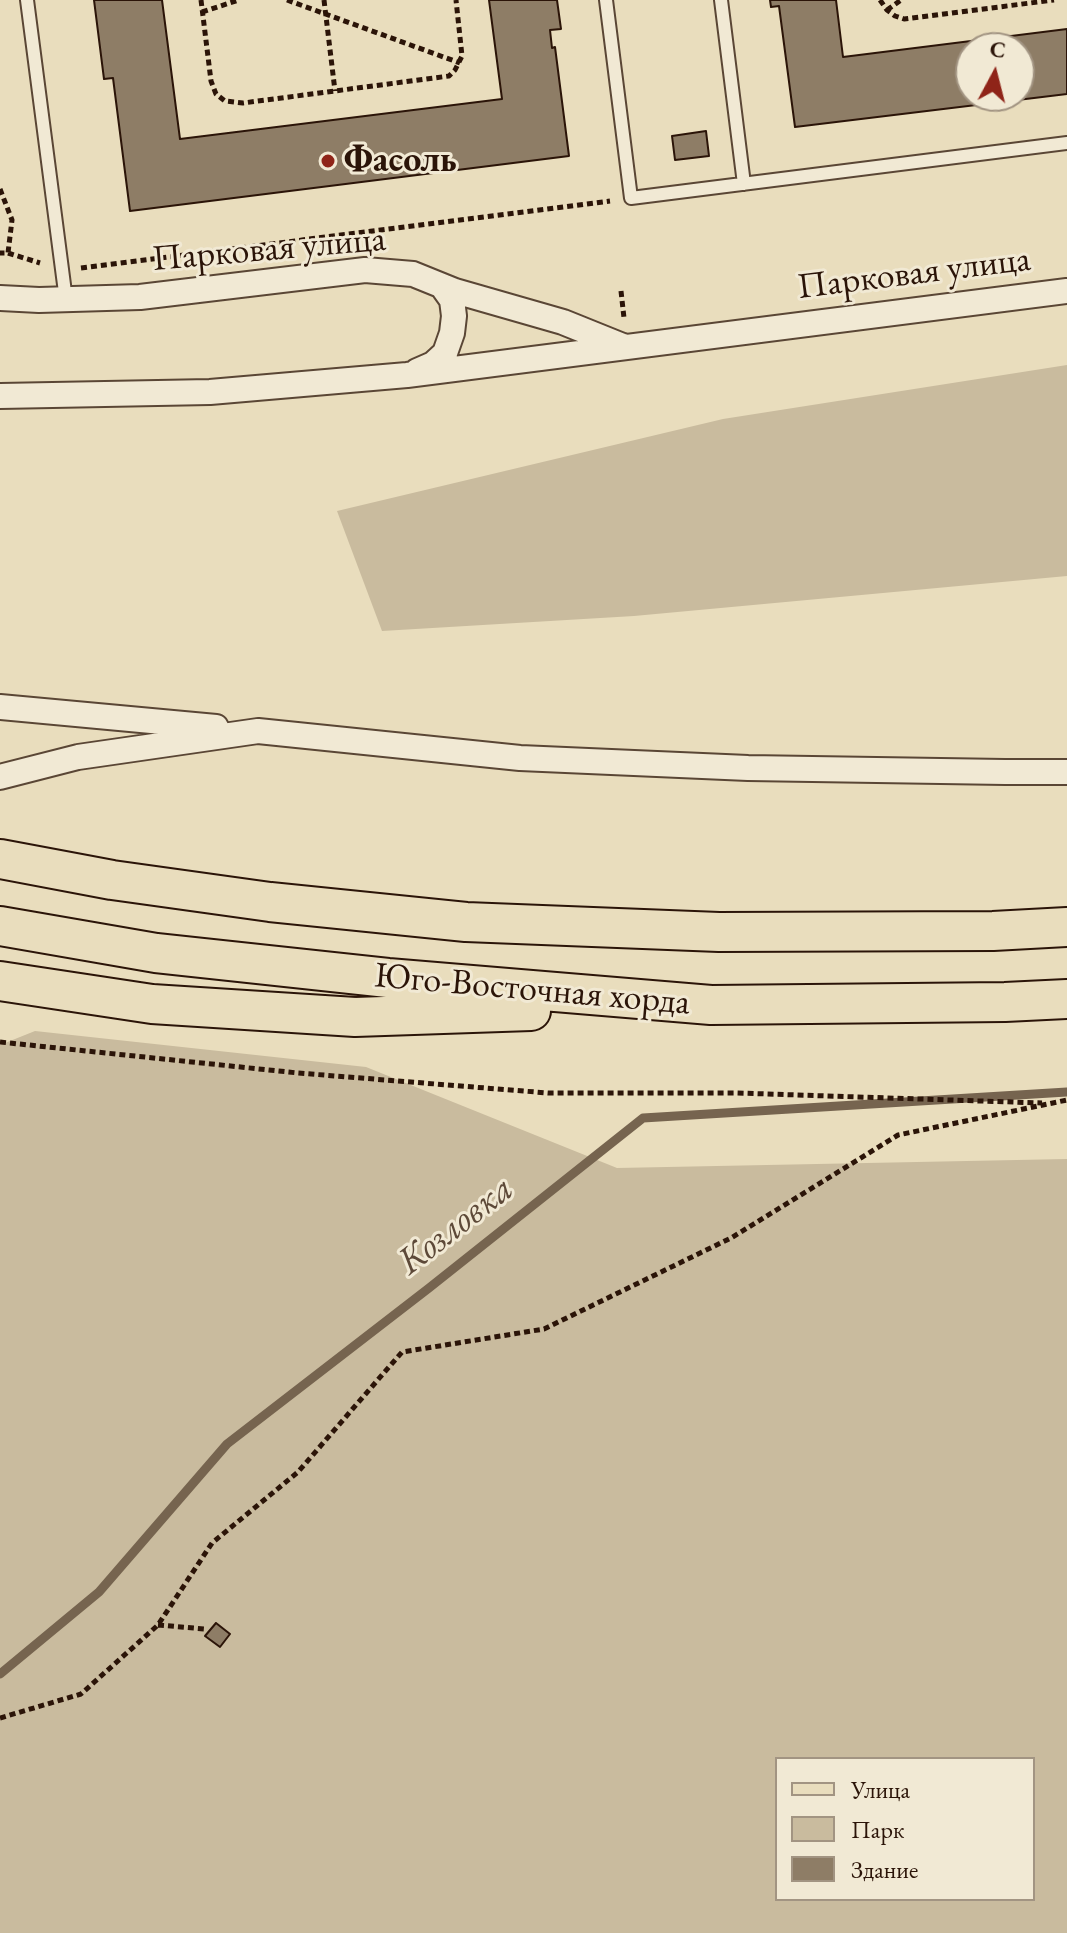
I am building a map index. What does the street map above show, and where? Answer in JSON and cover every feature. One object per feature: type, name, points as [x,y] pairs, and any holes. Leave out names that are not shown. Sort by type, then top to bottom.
[{"type":"main road","name":"Юго-Восточная хорда","points":[[0,859],[112,880],[270,902],[466,922],[719,932],[993,931],[1067,927]]},
{"type":"main road","name":"Юго-Восточная хорда","points":[[0,926],[156,953],[404,980],[711,1005],[1067,999]]},
{"type":"main road","points":[[0,981],[152,1004],[355,1017],[711,1005]]},
{"type":"street","name":"Парковая улица","points":[[0,298],[66,300],[140,297],[365,270],[413,274],[442,286],[563,322],[627,348]]},
{"type":"street","points":[[407,375],[433,364],[445,353],[454,316],[452,300],[442,286]]},
{"type":"street","name":"Парковая улица","points":[[0,396],[210,392],[407,375],[1067,291]]},
{"type":"street","points":[[0,707],[520,758],[763,768],[1067,772]]},
{"type":"street","points":[[0,777],[78,757],[258,731]]},
{"type":"lane","points":[[27,0],[66,300]]},
{"type":"lane","points":[[606,0],[631,198],[1067,143]]},
{"type":"lane","points":[[721,0],[744,184]]},
{"type":"path","points":[[201,0],[211,81],[216,94],[225,101],[243,103],[449,76],[460,63],[462,49],[456,0]]},
{"type":"path","points":[[202,12],[239,0]]},
{"type":"path","points":[[287,0],[460,63]]},
{"type":"path","points":[[324,0],[335,91]]},
{"type":"path","points":[[880,0],[887,10],[904,19],[1005,3],[1054,0]]},
{"type":"path","points":[[887,10],[901,0]]},
{"type":"path","points":[[0,189],[12,220],[8,253]]},
{"type":"path","points":[[0,253],[62,271],[631,198]]},
{"type":"path","points":[[0,1042],[298,1073],[548,1093],[737,1093],[1067,1102]]},
{"type":"path","points":[[0,1718],[81,1694],[158,1625],[212,1543],[298,1472],[402,1352],[544,1329],[731,1238],[898,1135],[1054,1103]]},
{"type":"path","points":[[158,1625],[205,1629]]},
{"type":"green space","points":[[1067,365],[1067,576],[634,616],[382,631],[337,511],[723,419]]},
{"type":"green space","points":[[35,1031],[366,1067],[617,1168],[1067,1159],[1067,1933],[0,1933],[0,1045]]},
{"type":"building","points":[[94,0],[162,0],[180,139],[502,99],[489,0],[557,0],[561,29],[550,30],[552,48],[555,47],[569,156],[130,211],[113,78],[104,79]]},
{"type":"building","points":[[770,0],[836,0],[843,57],[955,43],[955,108],[795,127],[779,6],[771,7]]},
{"type":"building","points":[[1067,29],[1067,94],[1035,98],[1035,33]]},
{"type":"building","points":[[706,131],[709,156],[675,160],[672,136]]},
{"type":"building","points":[[216,1623],[230,1634],[220,1647],[205,1636]]},
{"type":"waterway","name":"Козловка","points":[[0,1674],[99,1592],[227,1444],[643,1118],[1067,1092]]},
{"type":"place","name":"Фасоль","points":[[328,161]]}]
